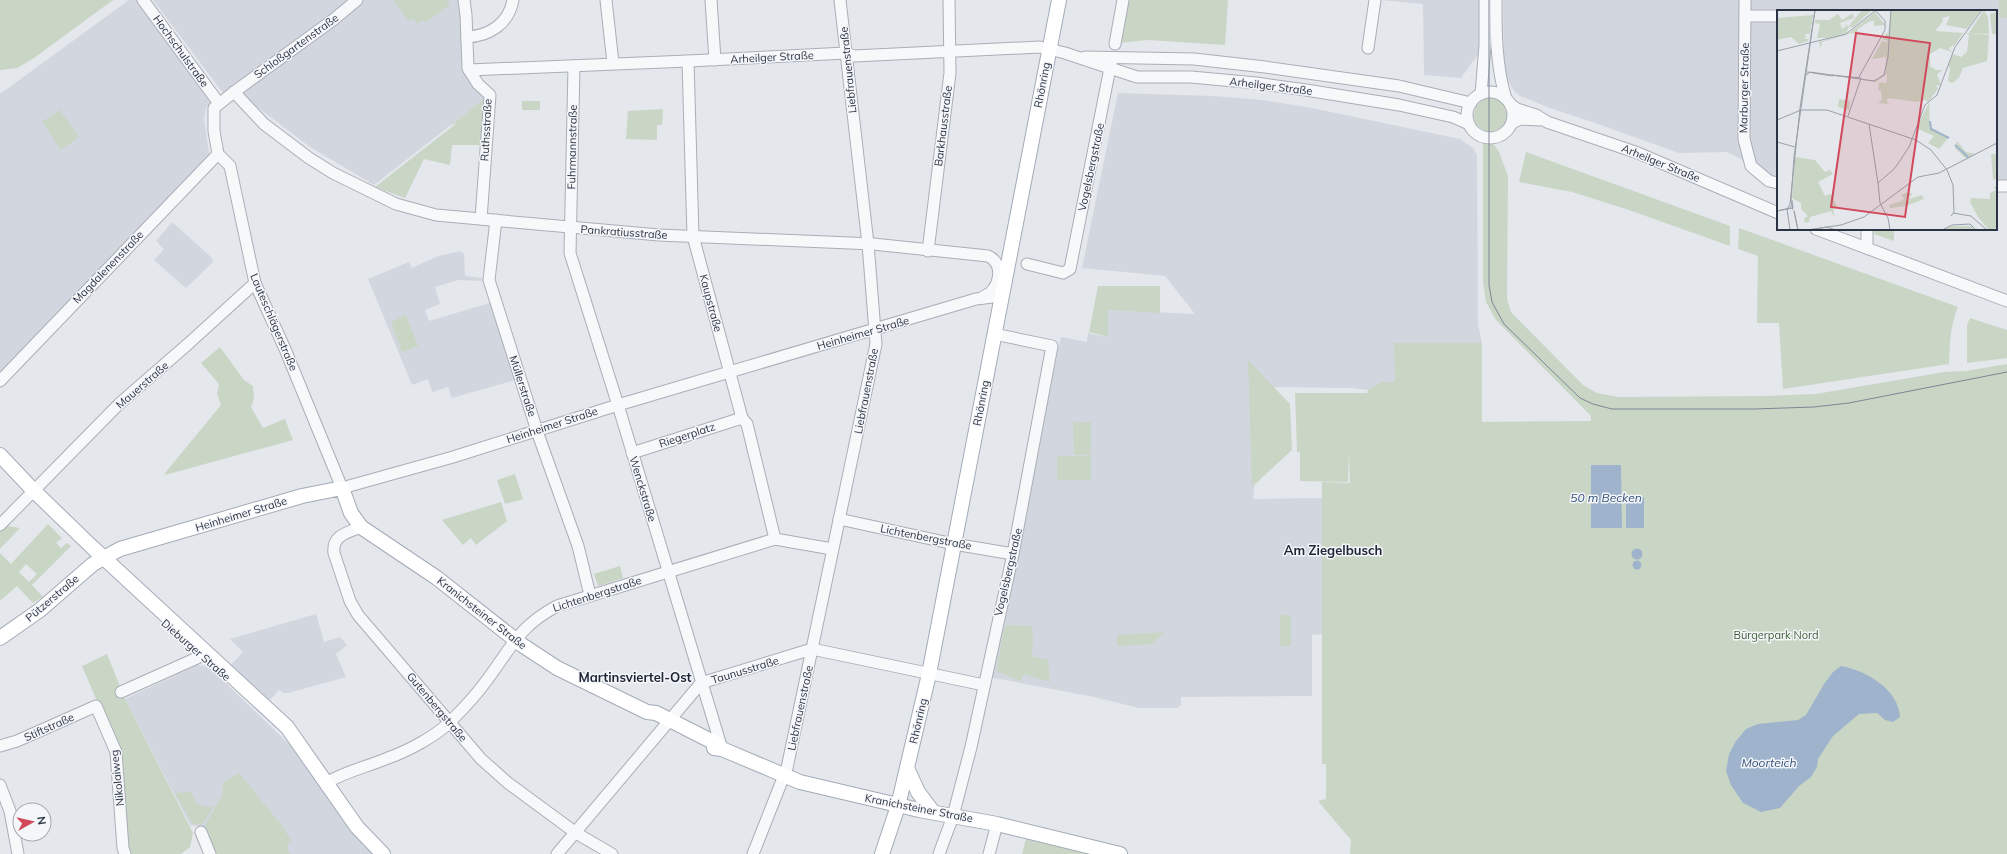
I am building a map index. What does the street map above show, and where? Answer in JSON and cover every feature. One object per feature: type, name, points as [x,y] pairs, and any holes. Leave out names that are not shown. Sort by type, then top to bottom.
[{"type":"main road","name":"Rhönring","points":[[882,854],[898,806],[929,674],[1059,0]]},
{"type":"main road","points":[[999,272],[1011,215],[1018,209]]},
{"type":"main road","name":"Dieburger Straße","points":[[0,455],[33,490],[104,557],[112,575],[202,653],[294,738],[357,827],[383,854]]},
{"type":"main road","name":"Kranichsteiner Straße","points":[[342,488],[351,513],[361,527],[437,578],[515,639],[557,668],[647,712],[653,717],[668,722],[716,749],[722,749],[800,782],[898,806],[997,824],[1120,854]]},
{"type":"main road","name":"Heinheimer Straße","points":[[104,557],[120,549],[302,496],[342,488]]},
{"type":"main road","name":"Pützerstraße","points":[[0,638],[40,610],[93,564],[104,557]]},
{"type":"main road","points":[[906,768],[918,792],[933,812]]},
{"type":"street","name":"Hochschulstraße","points":[[143,0],[218,102]]},
{"type":"street","name":"Schloßgartenstraße","points":[[218,102],[333,20],[357,0]]},
{"type":"street","points":[[464,0],[469,70]]},
{"type":"street","points":[[467,37],[478,37],[498,27],[506,20],[511,10],[513,0]]},
{"type":"street","points":[[606,0],[613,63]]},
{"type":"street","points":[[711,0],[715,60]]},
{"type":"street","name":"Liebfrauenstraße","points":[[753,854],[785,776],[874,349],[876,330],[868,244],[840,0]]},
{"type":"street","name":"Barkhausstraße","points":[[928,251],[950,73],[949,0]]},
{"type":"street","points":[[1115,44],[1123,0]]},
{"type":"street","points":[[1368,48],[1375,0]]},
{"type":"street","points":[[1469,124],[1467,116],[1471,103],[1481,94],[1485,45],[1486,0]]},
{"type":"street","points":[[1496,0],[1496,56],[1500,80],[1513,116],[1512,123]]},
{"type":"street","name":"Marburger Straße","points":[[1745,0],[1744,139],[1751,166],[1769,181],[1777,183]]},
{"type":"street","points":[[1745,16],[1777,16]]},
{"type":"street","name":"Arheilger Straße","points":[[469,70],[613,63],[688,62],[846,53],[854,56],[950,50],[1040,47],[1074,56],[1137,77],[1191,78],[1256,83],[1399,105],[1453,117],[1469,124],[1479,135],[1489,138],[1504,133],[1512,123],[1520,119],[1541,120],[1638,153],[1777,213]]},
{"type":"street","name":"Arheilger Straße","points":[[1074,56],[1194,60],[1272,68],[1399,86],[1471,103]]},
{"type":"street","name":"Vogelsbergstraße","points":[[1027,264],[1064,273],[1070,269],[1112,57]]},
{"type":"street","name":"Kaupstraße","points":[[688,62],[693,236],[742,418],[747,424],[775,539]]},
{"type":"street","name":"Fuhrmannstraße","points":[[571,228],[574,66]]},
{"type":"street","name":"Ruthsstraße","points":[[469,70],[490,95],[481,219]]},
{"type":"street","name":"Pankratiusstraße","points":[[234,92],[264,124],[309,158],[333,173],[386,200],[436,215],[571,228],[693,236],[868,244],[988,256],[996,262],[999,272]]},
{"type":"street","name":"Arheilger Straße","points":[[1481,94],[1494,92],[1517,109],[1536,114],[1541,120]]},
{"type":"street","points":[[218,102],[214,108],[213,114],[218,154]]},
{"type":"street","name":"Lauteschlägerstraße","points":[[218,154],[230,166],[248,257],[255,283],[323,439],[342,488]]},
{"type":"street","name":"Magdalenenstraße","points":[[0,381],[218,154]]},
{"type":"street","name":"Müllerstraße","points":[[496,220],[489,280],[537,430],[578,546],[590,595]]},
{"type":"street","name":"Wenckstraße","points":[[571,228],[568,244],[570,253],[722,749]]},
{"type":"street","points":[[1819,230],[2007,300]]},
{"type":"street","points":[[1866,230],[1867,248]]},
{"type":"street","points":[[982,298],[996,285],[999,272]]},
{"type":"street","name":"Mauerstraße","points":[[0,525],[119,404],[255,283]]},
{"type":"street","name":"Heinheimer Straße","points":[[342,488],[453,457],[537,430],[619,410],[730,372],[982,298],[1001,296]]},
{"type":"street","name":"Vogelsbergstraße","points":[[939,854],[954,816],[984,685],[1013,554],[1052,346],[994,334]]},
{"type":"street","name":"Riegerplatz","points":[[632,453],[742,418]]},
{"type":"street","name":"Lichtenbergstraße","points":[[839,519],[954,544],[1013,554]]},
{"type":"street","name":"Gutenbergstraße","points":[[361,527],[337,538],[333,544],[334,553],[350,601],[358,615],[481,759],[508,783],[576,833],[612,854]]},
{"type":"street","name":"Lichtenbergstraße","points":[[326,782],[352,770],[389,758],[419,744],[450,722],[487,680],[515,639],[528,625],[543,613],[557,606],[775,539],[832,549]]},
{"type":"street","name":"Taunusstraße","points":[[557,854],[701,683],[812,649],[984,685]]},
{"type":"street","points":[[121,692],[202,653]]},
{"type":"street","name":"Stiftstraße","points":[[0,746],[17,741],[96,706]]},
{"type":"street","name":"Nikolaiweg","points":[[96,706],[116,752],[123,848],[126,854]]},
{"type":"street","points":[[0,785],[10,811],[18,854]]},
{"type":"street","points":[[989,854],[997,824]]},
{"type":"street","points":[[201,832],[210,854]]},
{"type":"shaded area","points":[[129,0],[138,0],[211,102],[206,108],[204,119],[209,154],[0,375],[0,94]]},
{"type":"shaded area","points":[[153,0],[462,0],[464,71],[484,99],[374,185],[310,147],[239,93],[223,93]]},
{"type":"shaded area","points":[[1381,0],[1480,0],[1479,53],[1461,78],[1424,75],[1423,4]]},
{"type":"shaded area","points":[[1503,0],[1999,0],[1999,18],[2007,18],[2007,180],[1997,180],[1997,10],[1777,10],[1777,177],[1727,152],[1679,153],[1550,108],[1520,96],[1514,91],[1504,73]]},
{"type":"shaded area","points":[[1118,93],[1212,96],[1262,100],[1312,108],[1460,139],[1473,148],[1477,155],[1478,325],[1482,343],[1395,343],[1395,382],[1381,382],[1368,390],[1351,388],[1265,387],[1253,499],[1322,498],[1323,634],[1312,635],[1312,696],[1181,697],[1181,705],[1177,708],[1139,708],[1094,697],[989,677],[1061,337],[1087,342],[1088,333],[1107,337],[1108,310],[1195,314],[1165,276],[1082,268]]},
{"type":"shaded area","points":[[172,222],[211,257],[213,262],[186,288],[154,260],[164,249],[156,241]]},
{"type":"shaded area","points":[[460,251],[464,254],[465,276],[482,278],[483,281],[458,280],[435,287],[440,304],[425,310],[429,321],[490,303],[515,380],[452,398],[448,387],[432,392],[428,379],[412,385],[368,279],[409,262],[412,268],[438,256]]},
{"type":"shaded area","points":[[316,614],[324,642],[340,637],[347,645],[336,654],[346,677],[288,693],[284,693],[279,690],[270,700],[230,666],[243,652],[230,639]]},
{"type":"shaded area","points":[[197,665],[209,667],[292,747],[345,822],[372,854],[213,854],[201,827],[190,825],[125,699]]},
{"type":"green space","points":[[0,0],[113,0],[34,58],[17,68],[0,70]]},
{"type":"green space","points":[[393,0],[446,0],[450,5],[426,22],[424,20],[418,24],[413,18],[409,21]]},
{"type":"green space","points":[[1126,0],[1228,0],[1225,45],[1148,40],[1119,43]]},
{"type":"green space","points":[[1999,0],[2007,0],[2007,18],[1999,18]]},
{"type":"green space","points":[[1488,98],[1494,98],[1503,103],[1507,109],[1507,121],[1503,127],[1494,132],[1488,132],[1479,127],[1474,118],[1474,112],[1479,103]]},
{"type":"green space","points":[[484,99],[481,145],[452,145],[450,165],[424,159],[405,198],[375,187],[457,123],[450,126]]},
{"type":"green space","points":[[522,101],[540,101],[540,110],[522,110]]},
{"type":"green space","points":[[663,109],[662,125],[657,125],[657,140],[626,139],[628,111]]},
{"type":"green space","points":[[60,110],[79,137],[61,150],[42,122]]},
{"type":"green space","name":"Bürgerpark Nord","points":[[1483,140],[1492,142],[1499,152],[1508,176],[1507,299],[1511,312],[1583,385],[1597,393],[1618,397],[1765,396],[1816,394],[1944,372],[1966,371],[2007,364],[2007,854],[1350,854],[1351,840],[1318,801],[1326,799],[1326,764],[1322,764],[1322,482],[1350,483],[1349,452],[1348,482],[1300,481],[1300,452],[1297,452],[1295,393],[1367,393],[1368,390],[1381,382],[1395,382],[1394,343],[1482,343],[1482,422],[1591,421],[1591,416],[1496,320],[1486,302],[1483,281]]},
{"type":"green space","points":[[1526,152],[1730,226],[1730,246],[1626,209],[1572,192],[1519,182]]},
{"type":"green space","points":[[1739,228],[1958,307],[1952,328],[1949,364],[1783,389],[1779,323],[1757,323],[1758,256],[1738,249]]},
{"type":"green space","points":[[1874,230],[1894,230],[1894,241],[1874,234]]},
{"type":"green space","points":[[1098,286],[1160,286],[1160,313],[1108,310],[1108,337],[1089,332]]},
{"type":"green space","points":[[406,315],[418,346],[402,352],[391,322]]},
{"type":"green space","points":[[1970,318],[2007,330],[2007,358],[1967,363],[1967,325]]},
{"type":"green space","points":[[220,347],[244,380],[253,386],[254,399],[251,407],[263,428],[285,419],[293,440],[165,475],[165,473],[221,405],[217,394],[219,384],[201,363]]},
{"type":"green space","points":[[1248,360],[1290,404],[1292,450],[1252,487]]},
{"type":"green space","points":[[1073,422],[1091,422],[1091,455],[1074,455]]},
{"type":"green space","points":[[1057,456],[1091,456],[1091,480],[1057,480]]},
{"type":"green space","points":[[515,474],[523,499],[505,504],[497,480]]},
{"type":"green space","points":[[501,502],[507,521],[476,545],[471,538],[463,545],[442,520]]},
{"type":"green space","points":[[48,524],[62,538],[56,543],[61,548],[67,543],[71,546],[32,585],[43,597],[33,603],[17,586],[0,601],[0,553],[11,564]],"holes":[[[26,564],[37,574],[29,582],[19,572]]]},
{"type":"green space","points":[[0,525],[20,528],[0,549]]},
{"type":"green space","points":[[620,566],[623,578],[598,586],[594,574]]},
{"type":"green space","points":[[1280,615],[1291,615],[1291,646],[1280,646]]},
{"type":"green space","points":[[1005,625],[1032,626],[1033,643],[1031,656],[1048,660],[1050,682],[1024,674],[1021,681],[996,671]]},
{"type":"green space","points":[[1164,632],[1152,644],[1117,646],[1117,635]]},
{"type":"green space","points":[[107,654],[125,699],[193,833],[190,847],[181,854],[128,854],[119,753],[82,666]]},
{"type":"green space","points":[[239,773],[283,827],[291,841],[287,843],[287,850],[290,854],[217,854],[205,825],[222,796],[223,782]]},
{"type":"green space","points":[[191,792],[196,803],[205,807],[214,806],[202,825],[192,823],[175,793]]},
{"type":"green space","points":[[1026,839],[1091,854],[1022,854]]},
{"type":"water","name":"50 m Becken","points":[[1591,465],[1621,465],[1622,528],[1591,528]]},
{"type":"water","points":[[1626,497],[1644,497],[1644,528],[1626,528]]},
{"type":"water","points":[[1637,548],[1641,550],[1643,554],[1641,558],[1637,560],[1633,558],[1631,554],[1633,550]]},
{"type":"water","points":[[1635,561],[1639,561],[1641,565],[1639,569],[1635,569],[1633,567],[1633,563]]},
{"type":"water","name":"Moorteich","points":[[1841,666],[1861,672],[1880,683],[1894,698],[1900,717],[1893,722],[1885,720],[1877,713],[1859,714],[1833,736],[1818,759],[1817,767],[1811,777],[1799,786],[1780,808],[1761,812],[1743,803],[1731,785],[1726,771],[1729,754],[1736,741],[1746,729],[1758,724],[1798,720],[1806,715],[1824,684],[1833,672]]},
{"type":"tram line","points":[[1489,0],[1489,285],[1492,302],[1504,324],[1580,398],[1593,404],[1612,409],[1754,409],[1814,407],[1849,403],[2007,372]]},
{"type":"district","name":"Am Ziegelbusch","points":[[1333,550]]},
{"type":"district","name":"Martinsviertel-Ost","points":[[635,677]]}]
